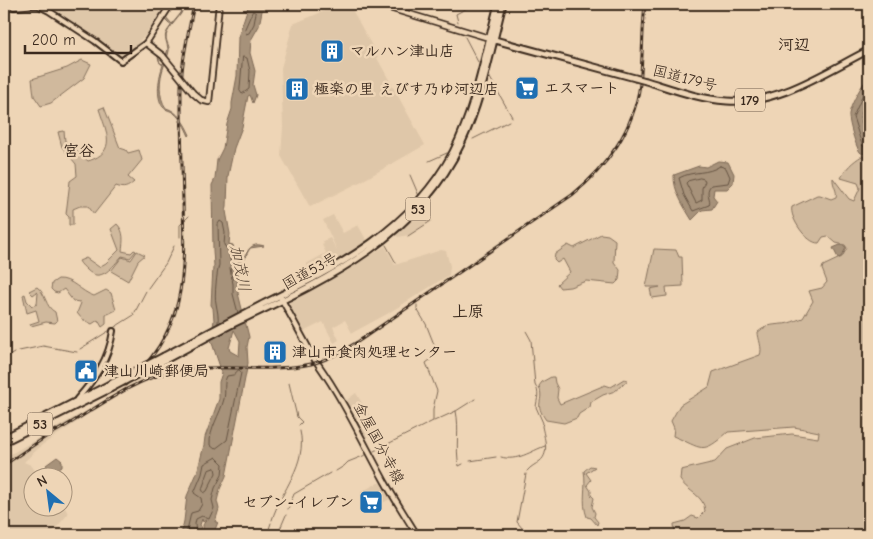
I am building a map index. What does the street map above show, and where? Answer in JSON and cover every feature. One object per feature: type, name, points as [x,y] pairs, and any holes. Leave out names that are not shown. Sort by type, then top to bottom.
[{"type":"highway","name":"国道53号","points":[[4,442],[202,338],[340,269],[374,248],[410,217],[444,175],[462,142],[475,106],[498,4]]},
{"type":"highway","name":"国道53号","points":[[491,39],[503,4]]},
{"type":"highway","name":"国道179号","points":[[491,39],[699,97],[728,101],[759,99],[783,92],[869,50]]},
{"type":"highway","name":"国道53号","points":[[4,438],[76,404]]},
{"type":"main road","points":[[171,4],[146,43],[163,56],[193,93],[201,100],[209,102],[219,4]]},
{"type":"main road","points":[[376,4],[491,39]]},
{"type":"main road","name":"金屋国分寺線","points":[[281,298],[316,362],[342,401],[386,483],[417,535]]},
{"type":"street","points":[[5,4],[14,7],[37,5],[94,41],[121,62],[146,43]]},
{"type":"street","points":[[76,404],[102,366],[113,331]]},
{"type":"shaded area","points":[[41,4],[166,4],[139,44],[123,56],[120,56],[109,46],[60,13]]},
{"type":"shaded area","points":[[341,4],[349,4],[425,145],[360,182],[310,207],[281,156],[283,127],[281,68],[293,24]]},
{"type":"shaded area","points":[[82,60],[91,64],[84,78],[51,103],[41,106],[34,96],[32,79],[67,68]]},
{"type":"shaded area","points":[[104,107],[120,148],[128,153],[139,150],[142,160],[128,177],[134,182],[125,187],[116,186],[94,214],[88,206],[80,206],[73,209],[73,225],[69,225],[69,217],[66,214],[70,181],[77,176],[76,164],[62,147],[58,132],[64,131],[65,141],[88,161],[97,157],[107,146],[107,133],[99,109]]},
{"type":"shaded area","points":[[862,156],[869,157],[869,535],[675,535],[674,524],[685,521],[692,516],[698,518],[705,511],[699,497],[680,480],[681,470],[715,462],[727,449],[755,438],[792,434],[818,438],[819,432],[794,427],[728,432],[719,440],[702,448],[673,436],[674,428],[671,421],[680,405],[709,387],[713,372],[760,355],[761,349],[758,332],[769,326],[803,318],[813,301],[809,291],[822,288],[827,282],[822,269],[823,266],[842,257],[847,248],[845,245],[836,243],[828,236],[823,237],[819,243],[809,239],[796,223],[792,207],[817,195],[831,199],[836,197],[833,178],[849,199],[854,201],[860,188],[858,183],[841,178],[845,171]]},
{"type":"shaded area","points":[[421,210],[424,210],[430,221],[409,235],[398,237],[396,235]]},
{"type":"shaded area","points":[[333,215],[343,233],[358,225],[368,243],[342,260],[312,275],[306,264],[326,253],[322,245],[324,244],[323,241],[330,238],[338,252],[323,220]]},
{"type":"shaded area","points":[[117,224],[122,233],[122,251],[131,253],[134,250],[136,251],[130,258],[122,256],[106,272],[97,275],[92,274],[79,261],[86,258],[99,267],[106,263],[119,250],[111,229]]},
{"type":"shaded area","points":[[601,234],[608,235],[615,240],[614,262],[620,270],[619,280],[615,284],[586,281],[570,287],[560,288],[557,284],[570,272],[563,259],[557,263],[554,260],[555,254],[568,245],[574,248]]},
{"type":"shaded area","points":[[385,246],[395,265],[441,250],[446,251],[450,266],[449,275],[387,314],[352,333],[345,320],[333,327],[339,340],[334,343],[323,322],[303,332],[290,306],[290,300],[348,269]]},
{"type":"shaded area","points":[[654,249],[676,250],[679,257],[682,257],[683,286],[666,287],[667,296],[652,298],[650,289],[660,287],[646,287]]},
{"type":"shaded area","points":[[137,251],[145,255],[138,261],[128,281],[111,271],[122,257],[131,260]]},
{"type":"shaded area","points":[[58,279],[68,281],[94,296],[106,290],[111,293],[116,310],[106,315],[106,324],[102,327],[98,320],[92,324],[82,319],[77,313],[80,302],[73,301],[64,289],[58,293],[51,289],[52,283]]},
{"type":"shaded area","points":[[37,287],[49,307],[55,312],[57,321],[55,323],[46,322],[31,326],[30,324],[39,321],[36,310],[27,313],[23,295],[25,294],[27,301],[32,306],[37,304],[38,293],[33,295],[29,291]]},
{"type":"shaded area","points":[[551,377],[554,377],[558,389],[557,398],[560,404],[605,385],[611,387],[624,379],[628,380],[615,391],[591,402],[590,407],[579,414],[577,418],[564,423],[546,420],[540,409],[541,396],[539,386]]},
{"type":"shaded area","points":[[356,393],[378,431],[365,438],[344,402]]},
{"type":"shaded area","points":[[80,414],[83,418],[42,445],[24,462],[32,466],[22,466],[22,516],[66,516],[50,535],[4,535],[4,458]]},
{"type":"shaded area","points":[[590,466],[595,467],[586,473],[591,480],[587,485],[594,498],[592,507],[595,513],[594,517],[598,522],[597,525],[591,518],[587,517],[584,505],[584,471]]},
{"type":"shaded area","points":[[380,483],[390,499],[371,509],[361,492]]},
{"type":"water","points":[[184,4],[182,12],[169,29],[166,38],[166,35],[168,30],[171,26],[162,17],[164,15],[172,24],[181,13]]},
{"type":"water","points":[[249,4],[267,4],[262,11],[259,26],[251,40],[250,53],[255,71],[253,85],[256,95],[253,103],[250,95],[248,96],[242,127],[234,148],[228,176],[226,211],[230,234],[229,244],[233,245],[236,261],[240,260],[250,249],[243,261],[235,267],[238,293],[249,337],[247,347],[248,363],[226,476],[217,501],[219,509],[215,522],[218,522],[213,535],[204,535],[203,525],[206,520],[203,522],[202,519],[200,525],[202,528],[199,535],[181,535],[187,496],[197,473],[205,437],[219,399],[219,382],[222,373],[211,340],[214,320],[211,305],[214,266],[212,185],[215,179],[217,160],[223,148],[232,109],[237,76],[238,37]],"holes":[[[234,330],[240,341],[239,356],[230,351],[229,348]]]},
{"type":"water","points":[[166,38],[169,51],[160,82],[163,104],[181,118],[189,136],[179,118],[164,108],[161,103],[158,86],[163,65],[161,63],[163,64],[168,49]]},
{"type":"water","points":[[865,82],[869,85],[869,155],[861,153],[859,150],[849,117],[853,102]]},
{"type":"water","points":[[718,161],[728,162],[734,174],[733,183],[727,189],[714,189],[713,196],[717,201],[712,209],[702,210],[692,220],[677,192],[674,175],[699,166],[706,167]]},
{"type":"water","points":[[840,245],[846,248],[841,257],[838,258],[833,248]]},
{"type":"water","points":[[57,457],[62,461],[62,466],[46,465]]},
{"type":"waterway","points":[[458,22],[456,14],[475,4]]},
{"type":"waterway","points":[[465,37],[478,62]]},
{"type":"waterway","points":[[489,76],[512,117]]},
{"type":"waterway","points":[[473,139],[509,121]]},
{"type":"waterway","points":[[429,161],[447,153]]},
{"type":"waterway","points":[[410,175],[419,196]]},
{"type":"waterway","points":[[180,237],[180,225],[189,216]]},
{"type":"waterway","points":[[408,236],[431,221]]},
{"type":"waterway","points":[[386,245],[396,263]]},
{"type":"waterway","points":[[148,288],[166,263],[174,246]]},
{"type":"waterway","points":[[135,312],[146,291]]},
{"type":"waterway","points":[[417,305],[417,309],[426,324],[437,352]]},
{"type":"waterway","points":[[80,349],[134,315],[133,313]]},
{"type":"waterway","points":[[526,331],[531,340],[535,385],[538,393],[536,407],[543,423],[546,449],[543,458],[527,471]]},
{"type":"waterway","points":[[19,351],[43,346],[77,352]]},
{"type":"waterway","points":[[4,359],[14,353]]},
{"type":"waterway","points":[[374,451],[433,421],[433,409],[437,391],[426,363],[438,354]]},
{"type":"waterway","points":[[4,373],[6,380],[4,381]]},
{"type":"waterway","points":[[289,383],[297,417],[302,422],[299,425]]},
{"type":"waterway","points":[[434,421],[456,411],[475,399]]},
{"type":"waterway","points":[[456,411],[459,466],[463,464]]},
{"type":"waterway","points":[[272,520],[297,466],[300,455],[300,431]]},
{"type":"waterway","points":[[501,457],[518,457],[545,446]]},
{"type":"waterway","points":[[336,471],[348,462],[368,454]]},
{"type":"waterway","points":[[470,461],[496,457]]},
{"type":"waterway","points":[[288,509],[294,494],[330,473]]},
{"type":"waterway","points":[[526,474],[517,522],[528,535]]},
{"type":"waterway","points":[[280,529],[286,515]]},
{"type":"waterway","points":[[267,535],[271,523]]},
{"type":"railway","points":[[125,385],[145,365],[160,344],[171,323],[178,301],[184,254],[181,86],[185,51],[194,4]]},
{"type":"railway","points":[[51,434],[139,383],[170,372],[205,368],[294,367],[311,364],[330,357],[359,341],[572,195],[597,172],[617,146],[632,116],[640,84],[645,4]]},
{"type":"railway","points":[[4,465],[56,430]]},
{"type":"place","name":"マルハン津山店","points":[[332,51]]},
{"type":"place","name":"エスマート","points":[[527,88]]},
{"type":"place","name":"極楽の里 えびす乃ゆ河辺店","points":[[297,89]]},
{"type":"place","name":"津山市食肉処理センター","points":[[275,352]]},
{"type":"place","name":"津山川崎郵便局","points":[[86,371]]},
{"type":"place","name":"セブン-イレブン","points":[[371,502]]},
{"type":"district","name":"河辺","points":[[794,44]]},
{"type":"district","name":"宮谷","points":[[79,150]]},
{"type":"district","name":"上原","points":[[468,311]]},
{"type":"water label","name":"加茂川","points":[[241,268]]}]
